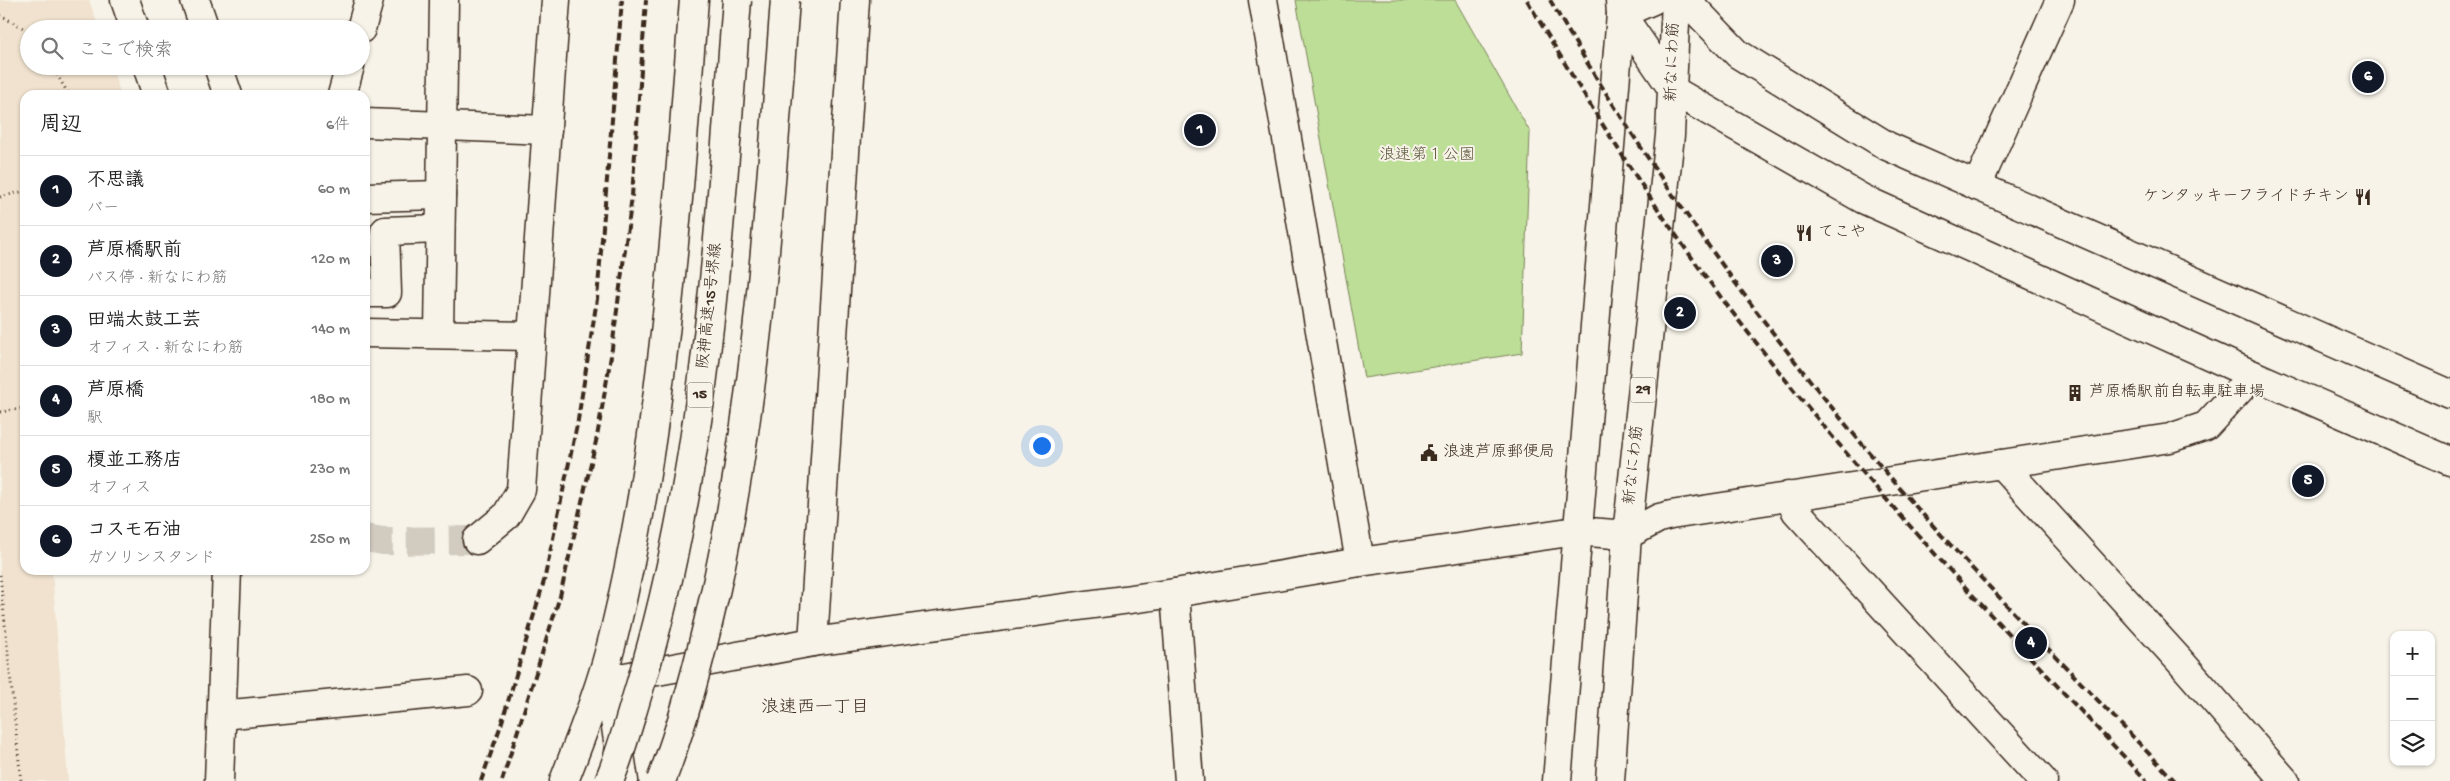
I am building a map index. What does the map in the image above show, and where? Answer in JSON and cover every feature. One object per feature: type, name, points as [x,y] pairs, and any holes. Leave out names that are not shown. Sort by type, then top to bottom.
[{"type":"main road","points":[[125,0],[132,20]]},
{"type":"main road","points":[[195,0],[202,20]]},
{"type":"main road","points":[[363,20],[369,0]]},
{"type":"main road","points":[[439,333],[444,0]]},
{"type":"main road","points":[[477,540],[506,516],[521,490],[556,0]]},
{"type":"main road","points":[[564,781],[580,741],[615,632],[640,512],[656,416],[671,277],[694,0]]},
{"type":"main road","name":"阪神高速15号堺線","points":[[609,781],[652,645],[684,508],[717,252],[736,0]]},
{"type":"main road","points":[[661,781],[703,645],[732,518],[751,385],[766,255],[785,0]]},
{"type":"main road","points":[[813,642],[854,0]]},
{"type":"main road","points":[[1263,0],[1360,562]]},
{"type":"main road","points":[[1620,7],[1653,0]]},
{"type":"main road","name":"新なにわ筋","points":[[1610,781],[1627,535],[1674,91],[1676,0]]},
{"type":"main road","points":[[1686,0],[1738,54],[1887,146],[2450,394]]},
{"type":"main road","points":[[1977,186],[2060,0]]},
{"type":"main road","points":[[1620,7],[1674,91],[1863,199],[2253,375],[2450,461]]},
{"type":"main road","points":[[1557,781],[1620,7]]},
{"type":"main road","points":[[150,75],[155,90]]},
{"type":"main road","points":[[221,75],[226,90]]},
{"type":"main road","points":[[343,90],[348,75]]},
{"type":"main road","points":[[370,123],[547,130]]},
{"type":"main road","points":[[370,197],[441,195]]},
{"type":"main road","points":[[370,293],[387,293],[385,231],[440,230]]},
{"type":"main road","points":[[370,333],[532,336]]},
{"type":"main road","points":[[624,781],[609,680],[813,642],[1175,593],[1360,562],[1576,531],[1627,535],[1659,518],[1788,496],[2170,438],[2206,426],[2253,375]]},
{"type":"main road","points":[[2001,464],[2179,660],[2285,781]]},
{"type":"main road","points":[[1788,496],[1796,511],[2043,781]]},
{"type":"main road","points":[[219,781],[227,575]]},
{"type":"main road","points":[[1175,593],[1190,781]]},
{"type":"main road","points":[[222,715],[395,696],[468,691]]},
{"type":"path","points":[[0,15],[20,26]]},
{"type":"path","points":[[57,75],[66,90]]},
{"type":"path","points":[[0,197],[20,192]]},
{"type":"path","points":[[0,412],[20,409]]},
{"type":"path","points":[[0,574],[21,781]]},
{"type":"shaded area","points":[[0,0],[89,0],[96,20],[20,20],[20,75],[114,75],[119,90],[20,90],[20,575],[52,575],[68,781],[0,781]]},
{"type":"green space","name":"浪速第１公園","points":[[1296,0],[1455,0],[1530,132],[1522,353],[1364,378]]},
{"type":"tunnel","points":[[370,539],[383,541],[477,540]]},
{"type":"railway","points":[[481,781],[501,725],[544,581],[578,420],[597,299],[622,0]]},
{"type":"railway","points":[[502,781],[560,596],[597,437],[611,356],[632,196],[646,0]]},
{"type":"railway","points":[[1527,0],[1638,180],[1698,266],[1762,350],[1901,516],[2147,781]]},
{"type":"railway","points":[[1550,0],[1593,72],[1687,216],[1790,355],[1844,423],[1956,551],[2175,781]]},
{"type":"place","name":"コスモ石油","points":[[2368,77]]},
{"type":"place","name":"不思議","points":[[1200,130]]},
{"type":"place","name":"ケンタッキーフライドチキン","points":[[2363,197]]},
{"type":"place","name":"てこや","points":[[1804,233]]},
{"type":"place","name":"田端太鼓工芸","points":[[1777,261]]},
{"type":"place","name":"芦原橋駅前","points":[[1680,313]]},
{"type":"place","name":"芦原橋駅前自転車駐車場","points":[[2075,393]]},
{"type":"place","name":"浪速芦原郵便局","points":[[1429,453]]},
{"type":"place","name":"榎並工務店","points":[[2308,481]]},
{"type":"place","name":"芦原橋","points":[[2031,643]]},
{"type":"district","name":"浪速西一丁目","points":[[815,708]]}]
